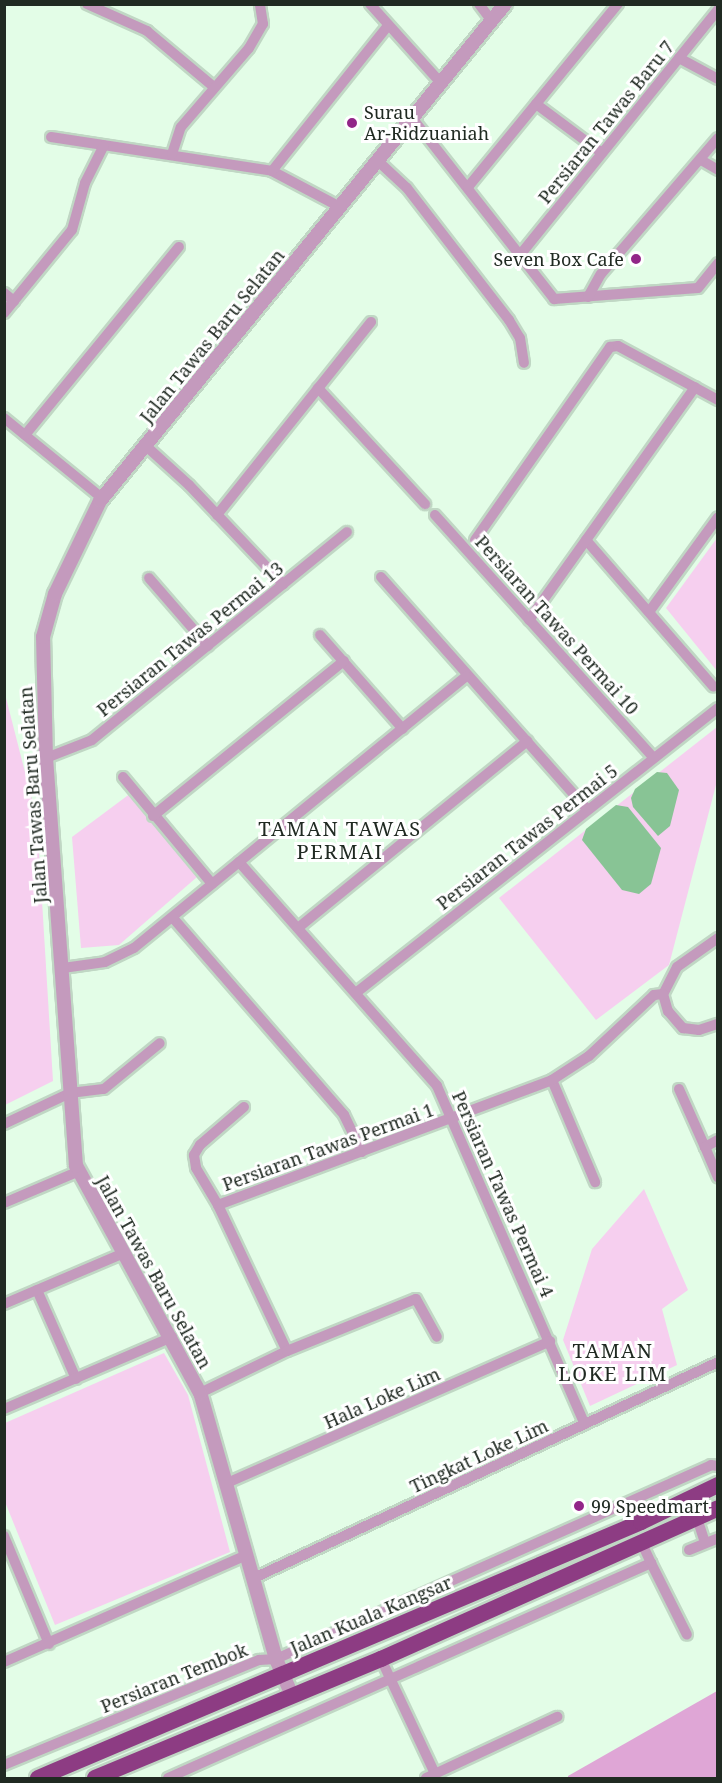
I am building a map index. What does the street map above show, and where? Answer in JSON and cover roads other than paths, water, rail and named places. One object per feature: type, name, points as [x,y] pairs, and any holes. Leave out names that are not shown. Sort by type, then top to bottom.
[{"type":"highway","name":"Jalan Kuala Kangsar","points":[[47,1776],[279,1666],[641,1522],[717,1485]]},
{"type":"highway","points":[[94,1779],[291,1693],[381,1659],[642,1544],[717,1508]]},
{"type":"street","points":[[87,4],[147,31],[214,87]]},
{"type":"street","points":[[172,154],[181,127],[249,48],[263,24],[260,4]]},
{"type":"street","points":[[370,4],[387,27],[441,83]]},
{"type":"street","points":[[479,4],[492,21]]},
{"type":"street","name":"Jalan Tawas Baru Selatan","points":[[291,1693],[279,1666],[200,1393],[172,1337],[77,1172],[46,758],[43,646],[46,622],[83,530],[102,498],[379,162],[505,4]]},
{"type":"street","points":[[468,187],[614,6]]},
{"type":"street","name":"Persiaran Tawas Baru 7","points":[[520,255],[717,10]]},
{"type":"street","points":[[272,171],[387,27]]},
{"type":"street","points":[[680,58],[717,79]]},
{"type":"street","points":[[536,104],[602,153]]},
{"type":"street","points":[[413,118],[554,299],[698,288],[717,263]]},
{"type":"street","points":[[51,137],[272,171],[340,207]]},
{"type":"street","points":[[588,297],[602,274],[701,160],[717,138]]},
{"type":"street","points":[[4,313],[72,230],[83,192],[104,144]]},
{"type":"street","points":[[701,160],[717,170]]},
{"type":"street","points":[[379,162],[407,189],[508,320],[520,338],[524,363]]},
{"type":"street","points":[[25,435],[179,247]]},
{"type":"street","points":[[4,293],[14,301]]},
{"type":"street","points":[[217,515],[371,322]]},
{"type":"street","points":[[475,540],[613,346],[717,400]]},
{"type":"street","points":[[529,620],[695,387]]},
{"type":"street","points":[[318,388],[425,504]]},
{"type":"street","points":[[4,418],[102,498]]},
{"type":"street","points":[[146,446],[283,584]]},
{"type":"street","name":"Persiaran Tawas Permai 10","points":[[435,515],[654,758]]},
{"type":"street","points":[[649,612],[717,517]]},
{"type":"street","name":"Persiaran Tawas Permai 13","points":[[46,758],[92,740],[347,532]]},
{"type":"street","points":[[586,540],[713,686]]},
{"type":"street","points":[[381,577],[466,676],[587,809]]},
{"type":"street","points":[[149,578],[207,646]]},
{"type":"street","points":[[320,635],[404,729]]},
{"type":"street","points":[[153,816],[344,661]]},
{"type":"street","points":[[63,968],[121,956],[173,918],[466,676]]},
{"type":"street","name":"Persiaran Tawas Permai 5","points":[[357,992],[717,708]]},
{"type":"street","points":[[298,928],[526,741]]},
{"type":"street","points":[[123,777],[153,816],[212,884]]},
{"type":"street","name":"Persiaran Tawas Permai 4","points":[[239,862],[428,1073],[454,1118],[585,1424]]},
{"type":"street","points":[[173,918],[344,1115],[362,1152]]},
{"type":"street","name":"Persiaran Tawas Permai 1","points":[[218,1205],[552,1080],[589,1056],[657,996],[677,967],[717,938]]},
{"type":"street","points":[[657,996],[674,1020],[683,1028],[693,1030],[717,1024]]},
{"type":"street","points":[[4,1124],[70,1093],[104,1089],[160,1043]]},
{"type":"street","points":[[552,1080],[594,1182]]},
{"type":"street","points":[[679,1089],[717,1177]]},
{"type":"street","points":[[244,1107],[200,1145],[194,1155],[196,1168],[218,1205],[287,1351]]},
{"type":"street","points":[[705,1147],[717,1140]]},
{"type":"street","points":[[4,1203],[77,1172]]},
{"type":"street","points":[[4,1304],[124,1253]]},
{"type":"street","points":[[37,1290],[76,1378]]},
{"type":"street","points":[[200,1393],[287,1351],[409,1300],[421,1301],[436,1337]]},
{"type":"street","points":[[4,1409],[172,1337]]},
{"type":"street","name":"Hala Loke Lim","points":[[227,1484],[550,1341]]},
{"type":"street","name":"Tingkat Loke Lim","points":[[254,1578],[717,1362]]},
{"type":"street","name":"Persiaran Tembok","points":[[4,1765],[259,1660],[279,1666],[711,1465],[717,1466]]},
{"type":"street","points":[[697,1518],[705,1542]]},
{"type":"street","points":[[4,1536],[49,1644]]},
{"type":"street","points":[[688,1550],[717,1538]]},
{"type":"street","points":[[642,1544],[687,1635]]},
{"type":"street","points":[[4,1662],[247,1555]]},
{"type":"street","points":[[168,1779],[651,1563]]},
{"type":"street","points":[[381,1659],[430,1776],[557,1717]]},
{"type":"place","name":"Surau Ar-Ridzuaniah","points":[[352,123]]},
{"type":"place","name":"Seven Box Cafe","points":[[636,259]]},
{"type":"place","name":"99 Speedmart","points":[[579,1506]]},
{"type":"district","name":"TAMAN TAWAS PERMAI","points":[[340,840]]},
{"type":"district","name":"TAMAN LOKE LIM","points":[[613,1362]]}]
